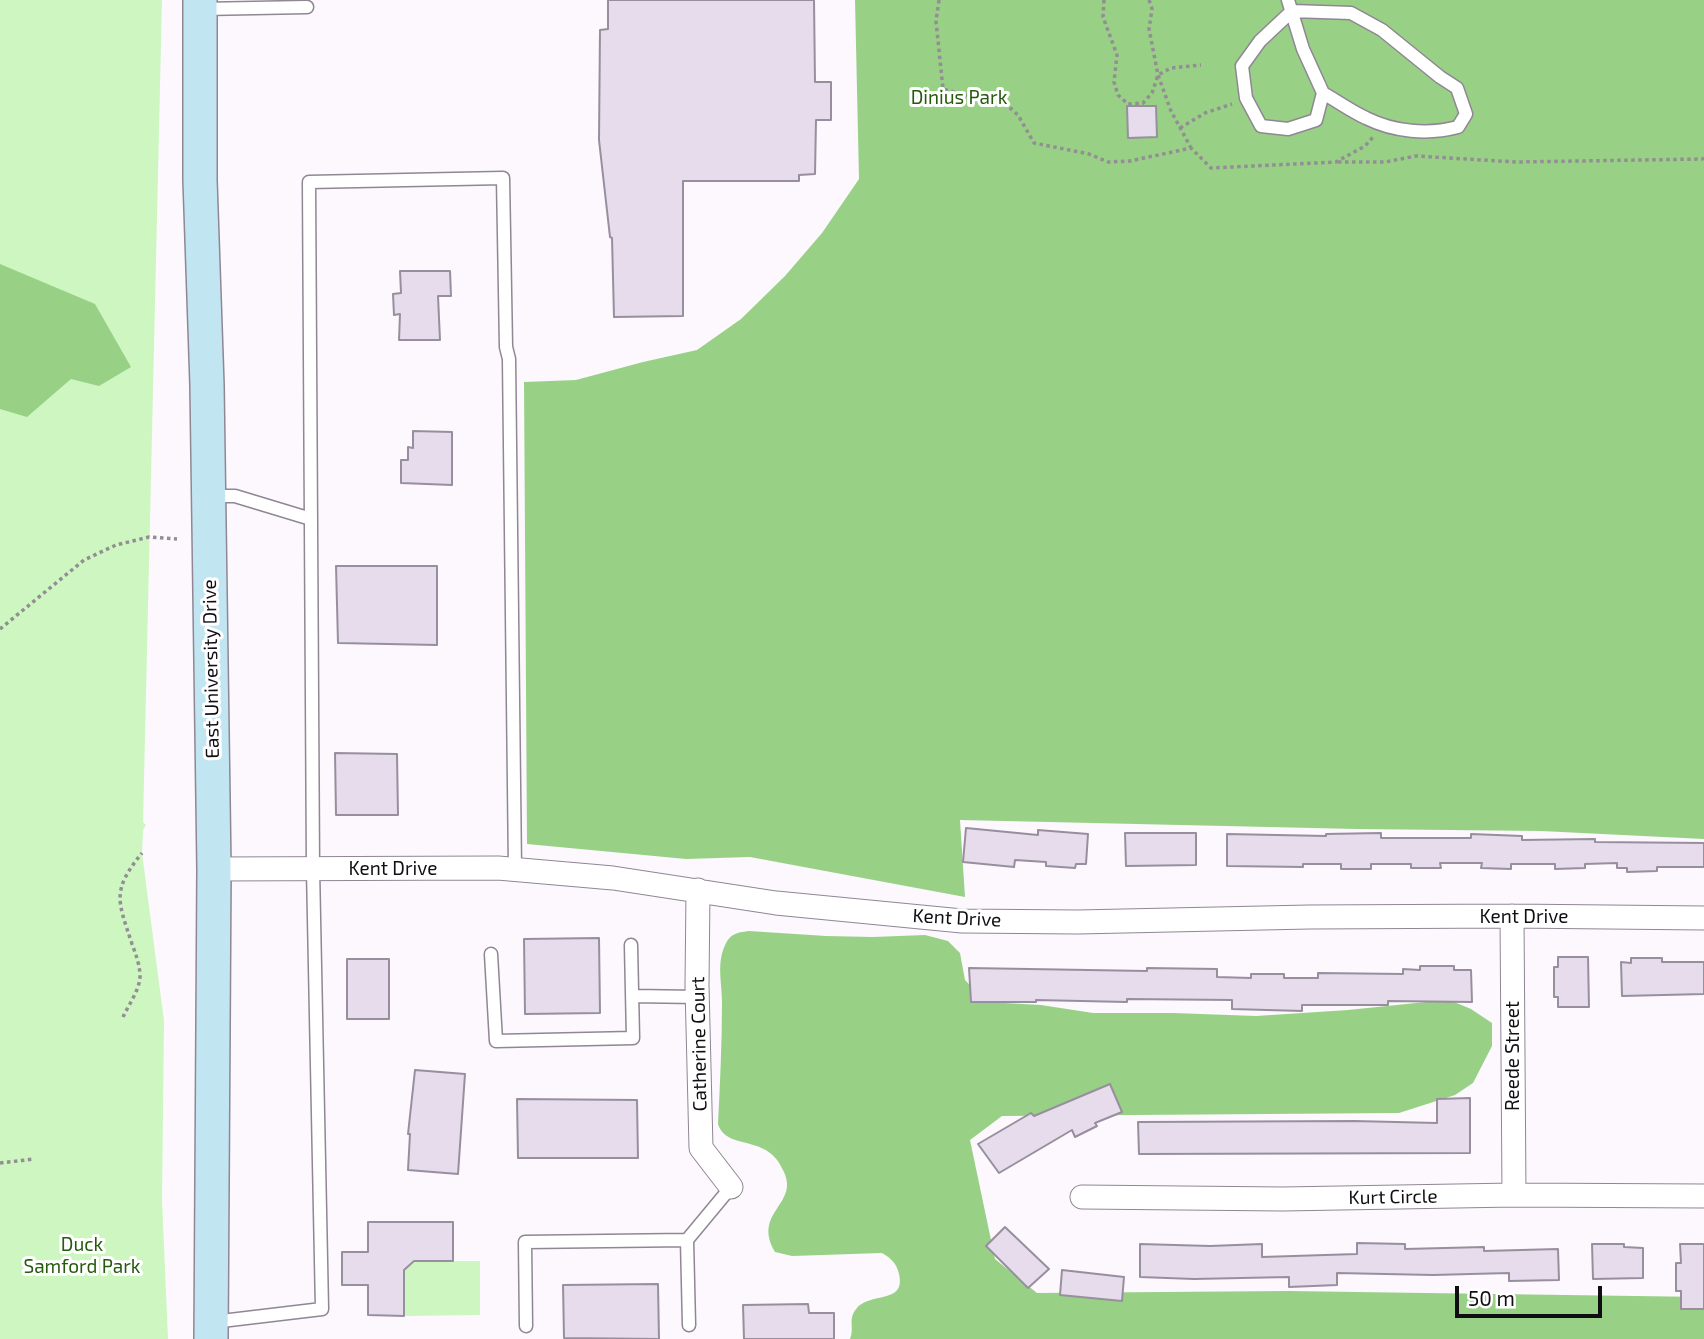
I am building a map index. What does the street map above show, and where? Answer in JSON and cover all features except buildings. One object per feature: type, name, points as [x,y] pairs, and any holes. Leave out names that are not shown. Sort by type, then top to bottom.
[{"type":"main road","name":"East University Drive","points":[[200,4],[200,180],[207,385],[214,869],[211,1331]]},
{"type":"street","name":"Kent Drive","points":[[214,869],[515,870],[613,878],[776,903],[962,921],[1512,916],[1704,918]]},
{"type":"street","name":"Catherine Court","points":[[698,890],[701,1148],[731,1187]]},
{"type":"street","name":"Reede Street","points":[[1512,916],[1514,1195]]},
{"type":"street","name":"Kurt Circle","points":[[1082,1197],[1283,1199],[1514,1195],[1704,1196]]},
{"type":"lane","points":[[200,4],[307,6]]},
{"type":"lane","points":[[1290,5],[1351,13],[1382,30],[1457,88],[1466,114],[1458,127],[1439,132],[1400,130],[1367,119],[1323,93],[1303,49],[1290,5]]},
{"type":"lane","points":[[1290,5],[1242,66],[1246,99],[1261,126],[1288,129],[1316,120],[1323,93]]},
{"type":"lane","points":[[211,1331],[322,1309],[313,869],[309,182],[503,178],[506,347],[509,359],[515,870]]},
{"type":"lane","points":[[209,496],[235,496],[311,519]]},
{"type":"lane","points":[[491,954],[496,1041],[633,1038],[631,945]]},
{"type":"lane","points":[[633,996],[698,997]]},
{"type":"lane","points":[[688,1325],[687,1240],[731,1187]]},
{"type":"lane","points":[[526,1326],[525,1242],[687,1240]]},
{"type":"path","points":[[939,0],[936,21],[943,89],[973,97],[999,97],[1018,115],[1034,144],[1089,154],[1108,162],[1130,161],[1191,148]]},
{"type":"path","points":[[1104,0],[1103,18],[1117,55],[1114,82],[1118,95],[1128,104],[1143,103],[1152,93],[1158,75],[1171,68],[1201,65]]},
{"type":"path","points":[[1149,0],[1152,9],[1149,29],[1158,75],[1171,111],[1191,148],[1211,167],[1385,162],[1416,156],[1516,162],[1704,158]]},
{"type":"path","points":[[1180,128],[1205,113],[1246,99]]},
{"type":"path","points":[[1336,162],[1364,146],[1385,125]]},
{"type":"path","points":[[0,629],[84,560],[116,545],[149,537],[177,539]]},
{"type":"path","points":[[123,1017],[140,979],[139,963],[120,912],[120,898],[128,871],[142,853]]},
{"type":"path","points":[[0,1163],[34,1159]]},
{"type":"green space","name":"Duck Samford Park","points":[[0,0],[162,0],[143,822],[146,825],[143,830],[142,853],[164,1021],[162,1200],[168,1339],[0,1339]]},
{"type":"green space","name":"Dinius Park","points":[[855,0],[1704,0],[1704,839],[1541,831],[960,820],[965,897],[750,857],[686,859],[527,844],[524,382],[576,380],[697,350],[741,319],[785,276],[822,233],[859,179]]},
{"type":"green space","points":[[0,264],[95,304],[131,367],[99,386],[71,379],[27,417],[0,409]]},
{"type":"green space","points":[[749,931],[826,936],[925,935],[948,941],[960,953],[965,980],[986,1002],[1041,1005],[1093,1013],[1256,1016],[1454,1002],[1492,1023],[1492,1046],[1473,1083],[1455,1095],[1399,1113],[1002,1116],[970,1140],[995,1259],[1037,1293],[1288,1291],[1704,1297],[1704,1339],[850,1339],[852,1316],[857,1308],[897,1290],[900,1283],[895,1264],[882,1253],[792,1256],[775,1252],[769,1238],[769,1227],[786,1193],[784,1172],[768,1152],[730,1138],[718,1124],[722,1033],[721,958],[730,937]]},
{"type":"green space","points":[[414,1261],[480,1261],[480,1315],[404,1316],[404,1270]]}]
